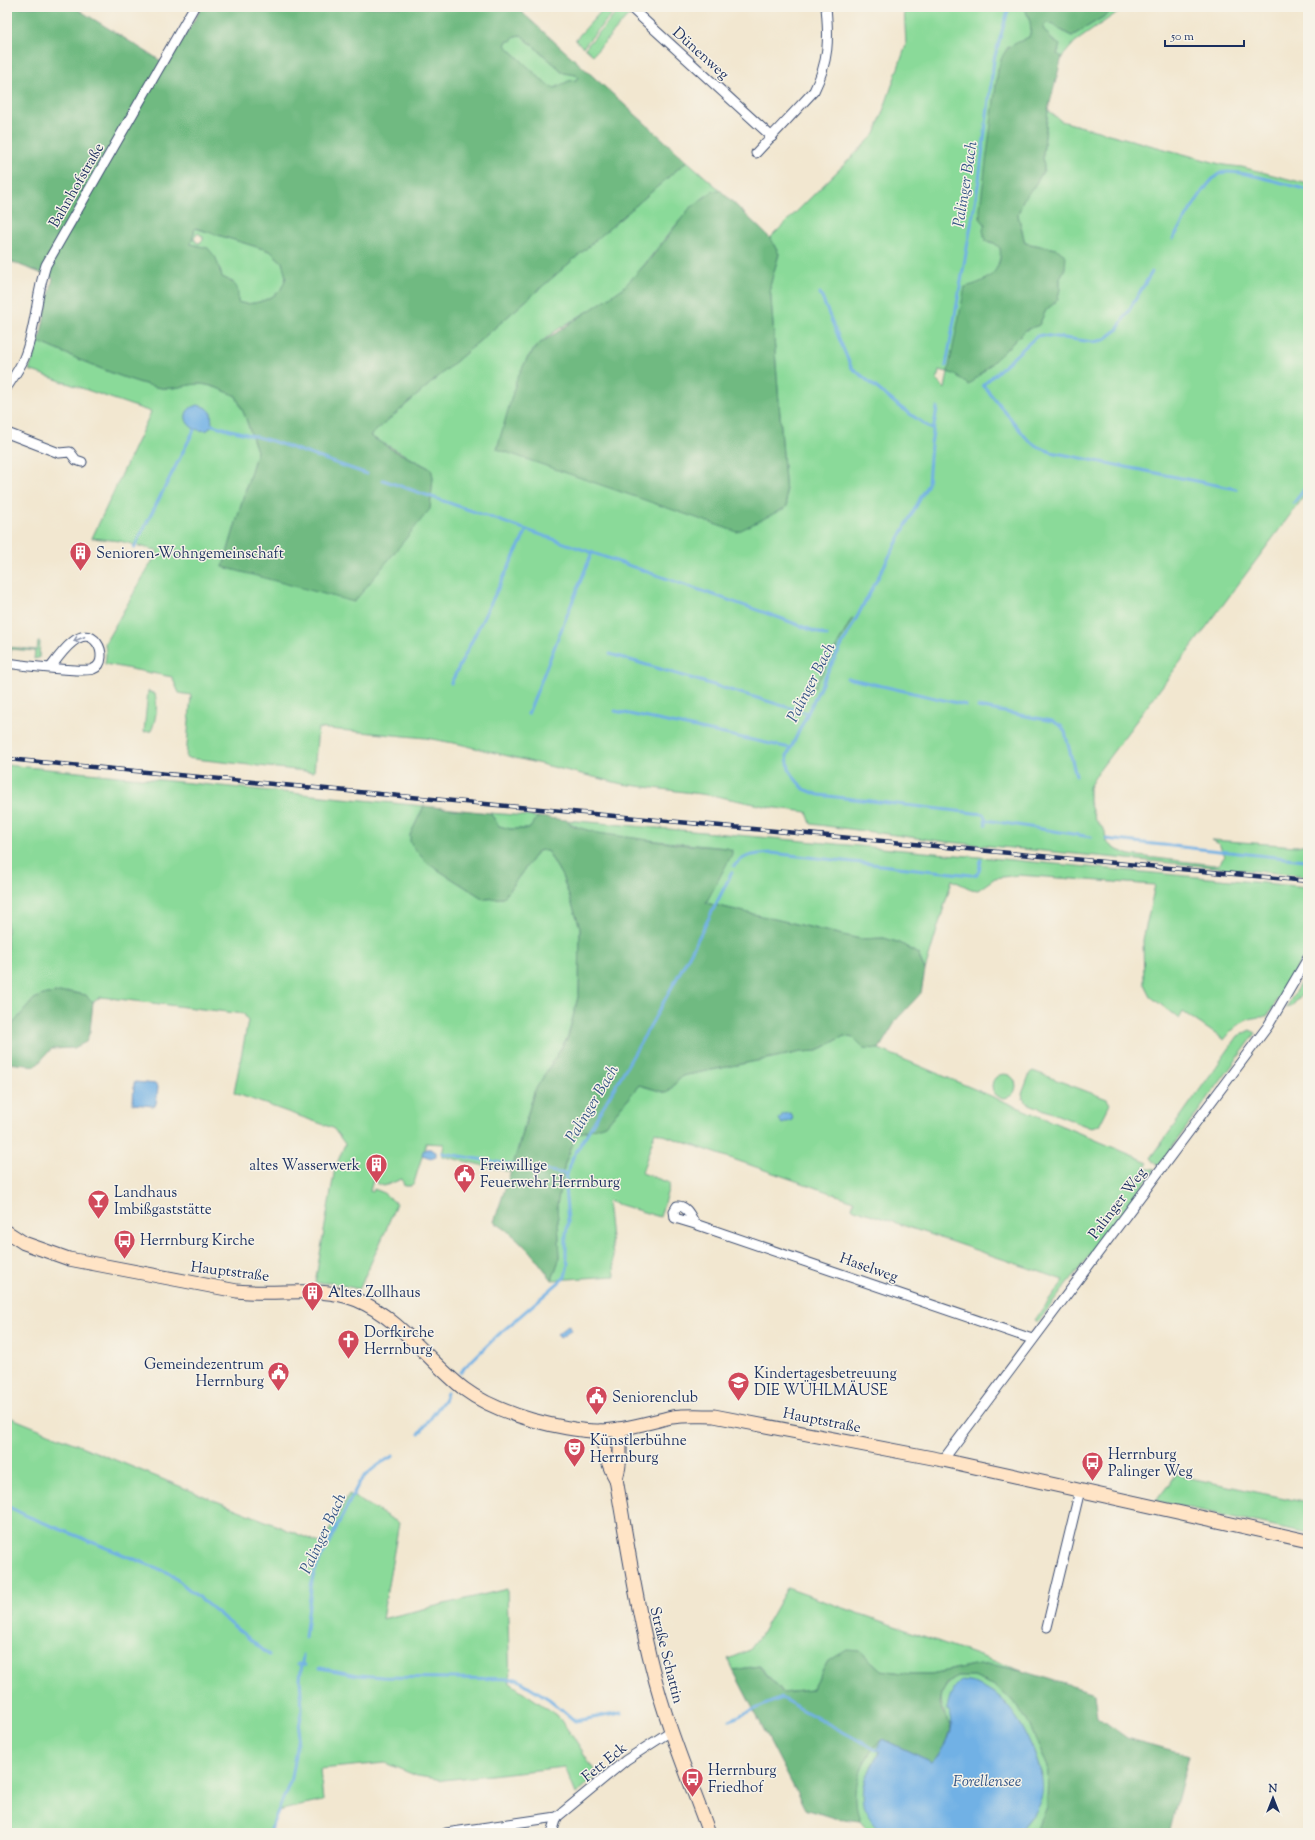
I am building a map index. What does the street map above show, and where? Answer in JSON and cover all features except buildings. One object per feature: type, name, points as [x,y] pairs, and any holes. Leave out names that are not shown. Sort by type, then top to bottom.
[{"type":"main road","name":"Hauptstraße","points":[[7,1232],[24,1243],[69,1259],[237,1291],[256,1293],[334,1294],[356,1300],[381,1313],[463,1388],[486,1402],[510,1413],[534,1420],[601,1431],[619,1429],[673,1417],[692,1415],[714,1416],[943,1460],[1308,1541]]},
{"type":"main road","name":"Straße Schattin","points":[[616,1479],[620,1451],[619,1429]]},
{"type":"main road","name":"Straße Schattin","points":[[601,1431],[604,1448],[611,1471],[616,1479],[640,1615],[652,1668],[671,1731],[709,1833]]},
{"type":"street","name":"Bahnhofstraße","points":[[7,387],[20,367],[26,352],[38,291],[46,265],[194,7]]},
{"type":"street","name":"Dünenweg","points":[[630,7],[772,136]]},
{"type":"street","points":[[756,153],[814,91],[828,50],[826,7]]},
{"type":"street","points":[[7,433],[59,453],[70,452],[76,460],[82,462]]},
{"type":"street","points":[[7,663],[51,667],[92,670],[98,666],[101,658],[100,648],[95,640],[88,636],[79,637],[65,648],[51,667]]},
{"type":"street","name":"Palinger Weg","points":[[943,1460],[1032,1339],[1268,1026],[1308,958]]},
{"type":"street","name":"Haselweg","points":[[696,1224],[1032,1339]]},
{"type":"street","points":[[1047,1627],[1080,1490]]},
{"type":"street","name":"Fett Eck","points":[[557,1817],[626,1760],[671,1731]]},
{"type":"street","points":[[446,1833],[557,1817],[552,1833]]},
{"type":"green space","points":[[7,7],[74,7],[167,66],[202,7],[516,7],[687,161],[370,436],[393,450],[431,469],[433,477],[430,509],[354,602],[223,567],[257,451],[245,416],[236,396],[203,384],[162,388],[141,383],[96,367],[39,342],[53,278],[7,260]],"holes":[[[521,35],[564,73],[576,75],[578,77],[576,80],[569,81],[555,88],[547,85],[505,45],[507,41],[511,41],[515,36]],[[195,228],[270,251],[282,262],[286,277],[281,289],[261,302],[248,304],[238,302],[238,292],[236,286],[231,281],[222,277],[216,258],[208,248],[191,244]]]},
{"type":"green space","points":[[605,7],[618,7],[583,47],[575,40]]},
{"type":"green space","points":[[904,7],[1024,7],[1032,26],[1029,37],[1007,48],[998,70],[980,218],[985,224],[988,242],[994,243],[1001,248],[1001,255],[995,274],[977,284],[948,372],[956,375],[969,385],[1026,330],[1039,325],[1046,310],[1057,301],[1060,289],[1060,278],[1065,268],[1057,249],[1025,243],[1018,215],[1023,200],[1033,188],[1044,170],[1043,154],[1048,110],[1061,121],[1224,165],[1242,167],[1308,184],[1308,491],[1098,772],[1089,787],[1089,802],[1095,819],[1105,831],[1106,842],[1115,849],[1130,855],[1214,865],[1219,864],[1225,856],[1219,844],[1212,840],[1296,846],[1308,844],[1308,876],[948,842],[811,824],[807,812],[769,807],[716,796],[622,784],[459,744],[426,738],[318,728],[314,772],[186,758],[191,695],[179,693],[172,677],[105,664],[105,643],[158,551],[120,541],[92,538],[151,412],[29,370],[39,342],[96,367],[141,383],[162,388],[203,384],[236,396],[245,416],[257,451],[223,567],[430,509],[433,477],[431,469],[370,436],[687,161],[720,190],[708,194],[683,217],[645,264],[623,288],[612,297],[560,328],[537,346],[528,357],[524,365],[497,449],[787,506],[770,286],[779,254],[770,238],[875,134],[906,45]],"holes":[[[939,370],[948,372],[945,389],[937,381]],[[852,618],[853,618],[814,688]]]},
{"type":"green space","points":[[1024,7],[1114,7],[1108,14],[1072,36],[1050,24],[1046,23],[1043,28],[1052,40],[1060,45],[1057,54],[1062,57],[1048,110],[1043,154],[1044,170],[1033,188],[1023,200],[1018,215],[1025,243],[1057,249],[1066,256],[1065,268],[1060,278],[1060,289],[1057,301],[1046,310],[1039,325],[1026,330],[969,385],[956,375],[948,372],[965,287],[980,282],[992,275],[999,264],[1000,248],[994,243],[985,240],[983,230],[985,224],[980,218],[980,208],[998,70],[1000,62],[1008,48],[1029,37],[1029,18]]},
{"type":"green space","points":[[1114,7],[1125,7],[1075,42],[1062,57],[1057,54],[1059,50],[1057,43],[1049,37],[1043,28],[1046,23],[1050,24],[1072,36],[1108,14]]},
{"type":"green space","points":[[621,8],[629,15],[593,55],[585,48]]},
{"type":"green space","points":[[521,35],[564,73],[576,75],[578,77],[576,80],[569,81],[555,88],[547,85],[505,45],[507,41]]},
{"type":"green space","points":[[720,190],[770,238],[779,254],[770,286],[787,507],[737,532],[497,449],[517,378],[527,359],[538,345],[623,288],[650,259],[689,209],[713,191]]},
{"type":"green space","points":[[195,228],[270,251],[282,262],[286,277],[283,285],[277,293],[261,302],[248,304],[238,302],[233,282],[222,277],[220,269],[191,244]],"holes":[[[198,233],[203,237],[203,240],[199,243],[196,242],[194,238]]]},
{"type":"green space","points":[[7,639],[8,647],[37,650],[38,642],[40,642],[39,658],[34,659],[35,651],[11,649],[10,657],[7,656]]},
{"type":"green space","points":[[148,691],[155,694],[156,713],[151,731],[144,732]]},
{"type":"green space","points":[[7,765],[424,806],[410,835],[427,863],[484,899],[503,898],[538,851],[544,850],[548,852],[562,876],[580,927],[579,993],[568,1036],[534,1092],[511,1172],[442,1156],[444,1144],[426,1143],[414,1183],[410,1186],[404,1186],[402,1179],[384,1186],[373,1180],[370,1191],[373,1192],[374,1189],[382,1192],[396,1203],[386,1230],[359,1289],[331,1283],[315,1283],[335,1168],[345,1144],[333,1128],[234,1093],[248,1021],[244,1014],[101,997],[93,1002],[86,995],[69,992],[46,994],[34,999],[7,1031]]},
{"type":"green space","points":[[424,806],[490,813],[499,826],[510,829],[529,829],[538,817],[566,820],[573,826],[598,833],[676,844],[727,848],[732,850],[732,854],[706,903],[860,939],[884,938],[900,943],[918,954],[925,970],[921,993],[897,1019],[879,1049],[863,1048],[853,1038],[844,1036],[817,1051],[801,1052],[682,1076],[667,1093],[639,1085],[606,1125],[577,1134],[565,1163],[557,1205],[560,1257],[552,1280],[533,1255],[512,1234],[494,1222],[519,1147],[534,1092],[568,1037],[579,993],[580,927],[562,876],[548,852],[544,850],[538,851],[503,898],[484,899],[427,863],[412,846],[410,841],[410,835]]},
{"type":"green space","points":[[490,813],[538,817],[529,829],[510,829],[499,826]]},
{"type":"green space","points":[[566,820],[1308,887],[1308,949],[1267,1017],[1254,1018],[1242,1022],[1224,1040],[1183,1012],[1179,1019],[1150,996],[1144,984],[1143,940],[1155,885],[1018,875],[995,878],[978,890],[971,889],[952,880],[925,970],[918,954],[900,943],[884,938],[860,939],[706,903],[727,848],[607,835],[589,831],[573,825]]},
{"type":"green space","points":[[1308,969],[1308,987],[1291,1007],[1286,1008]]},
{"type":"green space","points":[[69,992],[86,995],[93,1002],[90,1031],[86,1042],[74,1048],[51,1049],[36,1066],[8,1063],[7,1031],[34,999],[46,994]]},
{"type":"green space","points":[[1250,1030],[1256,1033],[1158,1166],[1151,1158],[1238,1036]]},
{"type":"green space","points":[[844,1036],[853,1038],[863,1047],[879,1049],[1148,1162],[1144,1168],[1155,1170],[1038,1322],[1035,1320],[1064,1280],[852,1208],[854,1201],[655,1132],[642,1173],[670,1183],[660,1217],[607,1201],[615,1276],[552,1280],[560,1257],[557,1205],[565,1163],[577,1134],[606,1125],[639,1085],[667,1093],[682,1076],[801,1052],[817,1051]]},
{"type":"green space","points":[[1033,1071],[1107,1099],[1110,1104],[1099,1126],[1091,1128],[1027,1103],[1023,1099],[1022,1094],[1030,1073]]},
{"type":"green space","points":[[1004,1074],[1012,1078],[1016,1086],[1012,1094],[1004,1098],[996,1094],[992,1086],[996,1078]]},
{"type":"green space","points":[[7,1416],[322,1544],[349,1494],[399,1523],[382,1619],[507,1589],[510,1683],[557,1715],[578,1744],[597,1775],[576,1794],[565,1767],[443,1780],[417,1776],[385,1763],[320,1769],[323,1801],[277,1811],[269,1833],[7,1833]]},
{"type":"green space","points":[[1176,1475],[1308,1503],[1308,1533],[1156,1501]]},
{"type":"green space","points":[[787,1588],[1025,1672],[993,1665],[974,1665],[931,1674],[909,1674],[881,1670],[860,1651],[828,1661],[812,1690],[783,1693],[760,1666],[733,1670],[728,1659],[749,1650],[761,1634]]},
{"type":"green space","points":[[847,1650],[860,1651],[881,1670],[909,1674],[931,1674],[974,1665],[993,1665],[1025,1672],[1095,1693],[1098,1717],[1127,1738],[1189,1755],[1169,1833],[1035,1833],[1047,1807],[1048,1766],[1027,1720],[1010,1698],[993,1685],[974,1677],[957,1677],[947,1684],[942,1693],[940,1703],[942,1711],[951,1725],[950,1733],[945,1749],[932,1762],[882,1739],[874,1748],[867,1757],[859,1777],[856,1799],[860,1821],[835,1818],[805,1809],[733,1670],[759,1666],[783,1693],[812,1690],[828,1661]]},
{"type":"green space","points":[[957,1677],[974,1677],[993,1685],[1010,1698],[1027,1720],[1048,1766],[1047,1807],[1035,1833],[1019,1833],[1033,1816],[1042,1775],[1032,1747],[1020,1723],[1005,1703],[991,1691],[952,1716],[951,1725],[944,1711],[941,1699],[945,1688]]},
{"type":"green space","points":[[882,1739],[877,1750],[880,1752],[871,1766],[877,1827],[884,1833],[870,1833],[860,1821],[856,1810],[856,1788],[858,1777],[868,1756]]},
{"type":"water","points":[[198,405],[207,408],[211,412],[212,425],[208,430],[194,428],[189,425],[186,420],[187,411],[191,407]]},
{"type":"water","points":[[135,1082],[156,1084],[158,1087],[156,1104],[153,1106],[133,1104]]},
{"type":"water","points":[[790,1113],[793,1116],[792,1120],[782,1124],[779,1119],[783,1114]]},
{"type":"water","points":[[426,1149],[436,1152],[436,1156],[431,1158],[422,1155],[423,1151]]},
{"type":"water","points":[[568,1325],[572,1330],[560,1338],[557,1334]]},
{"type":"water","name":"Forellensee","points":[[961,1681],[975,1684],[988,1690],[999,1698],[1018,1719],[1031,1745],[1040,1771],[1042,1780],[1041,1800],[1033,1815],[1019,1833],[884,1833],[874,1824],[868,1814],[864,1804],[863,1794],[868,1774],[880,1752],[876,1750],[882,1739],[932,1762],[942,1751],[949,1737],[952,1723],[947,1709],[953,1690]]},
{"type":"waterway","name":"Palinger Bach","points":[[946,366],[979,180],[994,59],[1009,7]]},
{"type":"waterway","points":[[1173,239],[1202,192],[1209,183],[1221,173],[1228,172],[1251,175],[1308,190]]},
{"type":"waterway","points":[[1152,272],[1117,330],[1104,340],[1093,342],[1042,335],[1037,336],[983,385],[1028,440],[1038,447],[1051,452],[1236,489]]},
{"type":"waterway","points":[[820,293],[851,367],[900,407],[933,430]]},
{"type":"waterway","name":"Palinger Bach","points":[[937,408],[931,444],[928,484],[827,673],[787,756],[789,769],[796,780],[804,789],[819,795],[983,814],[986,825]]},
{"type":"waterway","points":[[212,425],[272,441],[367,474]]},
{"type":"waterway","points":[[134,548],[194,430]]},
{"type":"waterway","points":[[383,480],[780,618],[827,636]]},
{"type":"waterway","points":[[1294,503],[1308,484]]},
{"type":"waterway","points":[[451,683],[527,530]]},
{"type":"waterway","points":[[528,714],[592,552]]},
{"type":"waterway","points":[[610,654],[807,713]]},
{"type":"waterway","points":[[847,678],[966,705]]},
{"type":"waterway","points":[[978,707],[1052,721],[1061,726],[1065,732],[1076,776]]},
{"type":"waterway","points":[[615,711],[790,748]]},
{"type":"waterway","points":[[986,820],[1091,837]]},
{"type":"waterway","points":[[1106,839],[1305,860]]},
{"type":"waterway","points":[[734,866],[746,857],[755,854],[771,853],[971,875],[977,874],[981,860]]},
{"type":"waterway","name":"Palinger Bach","points":[[460,1372],[497,1336],[565,1277],[568,1264],[566,1257],[566,1234],[568,1222],[565,1187],[567,1174],[573,1157],[656,1016],[695,945],[732,872]]},
{"type":"waterway","points":[[442,1153],[567,1174]]},
{"type":"waterway","name":"Palinger Bach","points":[[419,1434],[444,1400],[447,1393]]},
{"type":"waterway","name":"Palinger Bach","points":[[305,1638],[312,1580],[317,1566],[359,1483],[374,1468],[393,1456]]},
{"type":"waterway","points":[[7,1506],[27,1516],[169,1573],[269,1655]]},
{"type":"waterway","name":"Palinger Bach","points":[[269,1833],[290,1782],[302,1709],[300,1679],[303,1655]]},
{"type":"waterway","name":"Palinger Bach","points":[[298,1664],[305,1665]]},
{"type":"waterway","points":[[320,1668],[358,1675],[383,1677],[517,1679],[549,1699],[575,1721],[621,1713]]},
{"type":"waterway","points":[[730,1720],[781,1698],[876,1750]]},
{"type":"railway","points":[[7,759],[1308,881]]},
{"type":"place","name":"Senioren-Wohngemeinschaft","points":[[80,572]]},
{"type":"place","name":"altes Wasserwerk","points":[[376,1184]]},
{"type":"place","name":"Freiwillige Feuerwehr Herrnburg","points":[[464,1194]]},
{"type":"place","name":"Landhaus Imbißgaststätte","points":[[99,1220]]},
{"type":"place","name":"Herrnburg Kirche","points":[[124,1260]]},
{"type":"place","name":"Altes Zollhaus","points":[[312,1312]]},
{"type":"place","name":"Dorfkirche Herrnburg","points":[[349,1360]]},
{"type":"place","name":"Gemeindezentrum Herrnburg","points":[[279,1392]]},
{"type":"place","name":"Kindertagesbetreuung DIE WÜHLMÄUSE","points":[[738,1402]]},
{"type":"place","name":"Seniorenclub","points":[[596,1416]]},
{"type":"place","name":"Künstlerbühne Herrnburg","points":[[574,1468]]},
{"type":"place","name":"Herrnburg Palinger Weg","points":[[1092,1482]]},
{"type":"place","name":"Herrnburg Friedhof","points":[[692,1798]]}]
